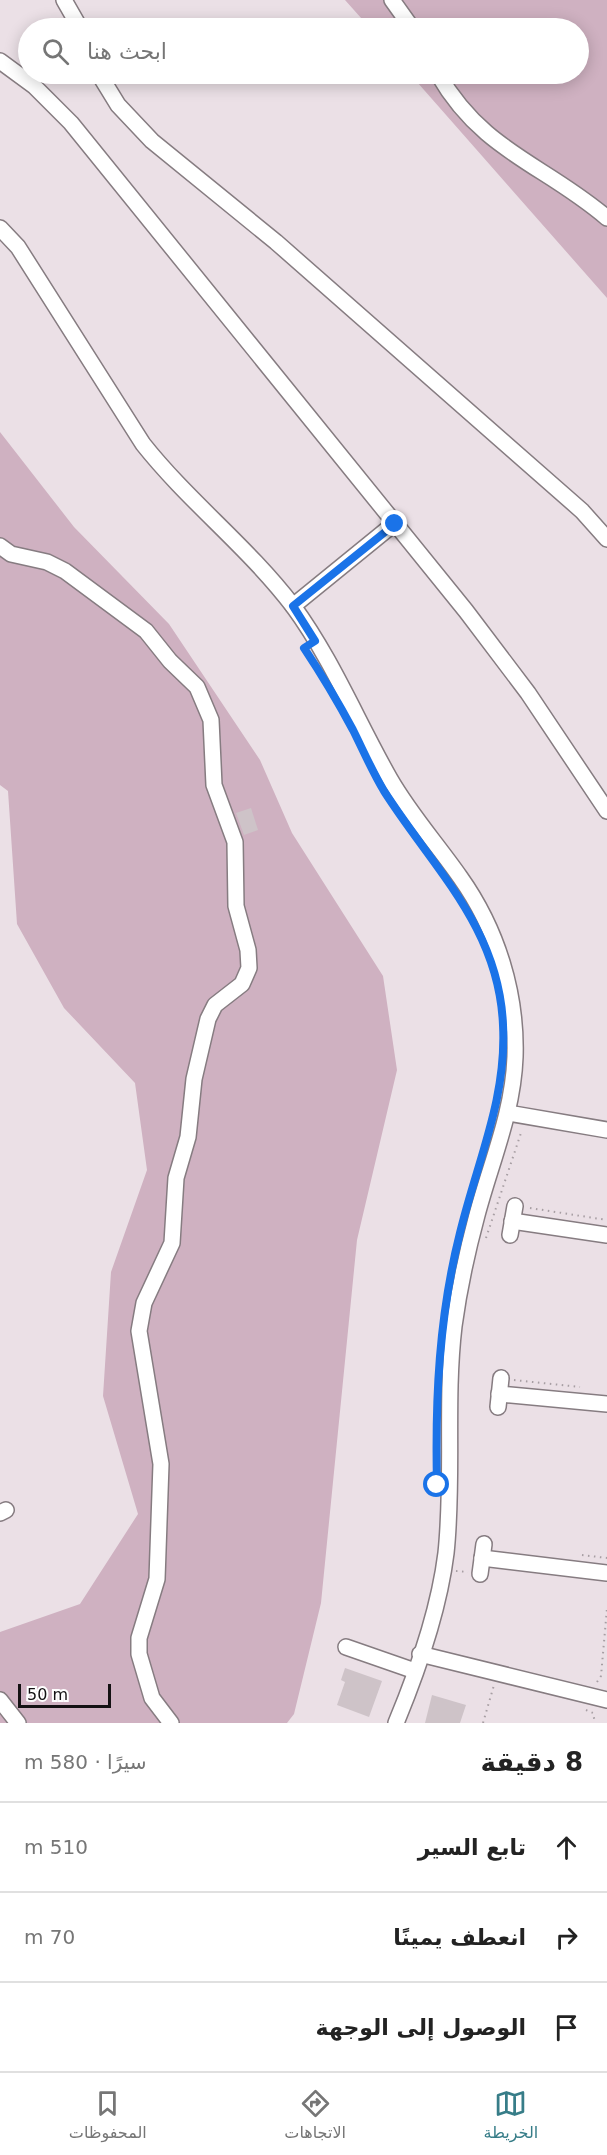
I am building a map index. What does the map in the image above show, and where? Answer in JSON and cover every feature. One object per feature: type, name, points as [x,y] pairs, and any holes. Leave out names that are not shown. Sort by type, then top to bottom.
[{"type":"street","points":[[64,0],[74,18]]},
{"type":"street","points":[[392,0],[405,18]]},
{"type":"street","points":[[0,61],[18,74]]},
{"type":"street","points":[[31,84],[71,123],[395,524],[528,693],[607,811]]},
{"type":"street","points":[[105,84],[117,105],[152,141],[306,268],[592,520],[607,539]]},
{"type":"street","points":[[445,84],[467,115],[493,140],[562,185],[607,218]]},
{"type":"street","points":[[0,228],[18,247],[143,444],[251,556],[293,606],[333,670],[392,781],[420,825],[460,877],[492,933],[505,971],[514,1022],[515,1056],[508,1113],[477,1214],[460,1287],[449,1389],[449,1508],[446,1553],[435,1608],[396,1723]]},
{"type":"street","points":[[293,606],[395,524]]},
{"type":"street","points":[[0,546],[19,557],[47,562],[65,571],[146,631],[170,661],[197,687],[211,720],[214,785],[235,842],[236,906],[248,950],[249,968],[242,984],[215,1005],[208,1020],[194,1079],[188,1137],[176,1178],[172,1242],[144,1303],[139,1331],[161,1464],[157,1579],[139,1638],[139,1654],[152,1698],[171,1723]]},
{"type":"street","points":[[508,1113],[607,1130]]},
{"type":"street","points":[[512,1221],[607,1235]]},
{"type":"street","points":[[499,1393],[607,1404]]},
{"type":"street","points":[[482,1559],[607,1573]]},
{"type":"street","points":[[346,1647],[414,1671]]},
{"type":"street","points":[[420,1654],[495,1680],[607,1701]]},
{"type":"street","points":[[0,1700],[18,1723]]},
{"type":"path","points":[[485,1241],[518,1133],[527,1129]]},
{"type":"path","points":[[512,1221],[607,1220]]},
{"type":"path","points":[[499,1393],[584,1387]]},
{"type":"path","points":[[454,1580],[456,1571]]},
{"type":"path","points":[[592,1683],[599,1681],[601,1676],[607,1608]]},
{"type":"path","points":[[483,1683],[495,1680],[483,1723]]},
{"type":"path","points":[[578,1708],[593,1713],[596,1723]]},
{"type":"shaded area","points":[[345,0],[607,0],[607,298],[419,84],[589,84],[589,18],[361,18]]},
{"type":"shaded area","points":[[0,432],[74,527],[169,624],[260,760],[292,833],[383,976],[397,1070],[357,1240],[321,1603],[294,1714],[287,1723],[0,1723],[0,1632],[80,1604],[138,1514],[103,1396],[111,1272],[147,1170],[135,1083],[64,1008],[17,924],[8,791],[0,785]]},
{"type":"building","points":[[251,808],[258,830],[244,835],[236,813]]},
{"type":"building","points":[[345,1668],[382,1681],[369,1717],[337,1705],[345,1682],[341,1680]]},
{"type":"building","points":[[432,1695],[466,1705],[460,1723],[425,1723]]},
{"type":"route","points":[[395,524],[293,606],[315,641],[304,648],[352,728],[382,788],[465,904],[487,952],[499,997],[504,1055],[500,1096],[477,1170],[451,1269],[437,1370],[437,1485]]}]
